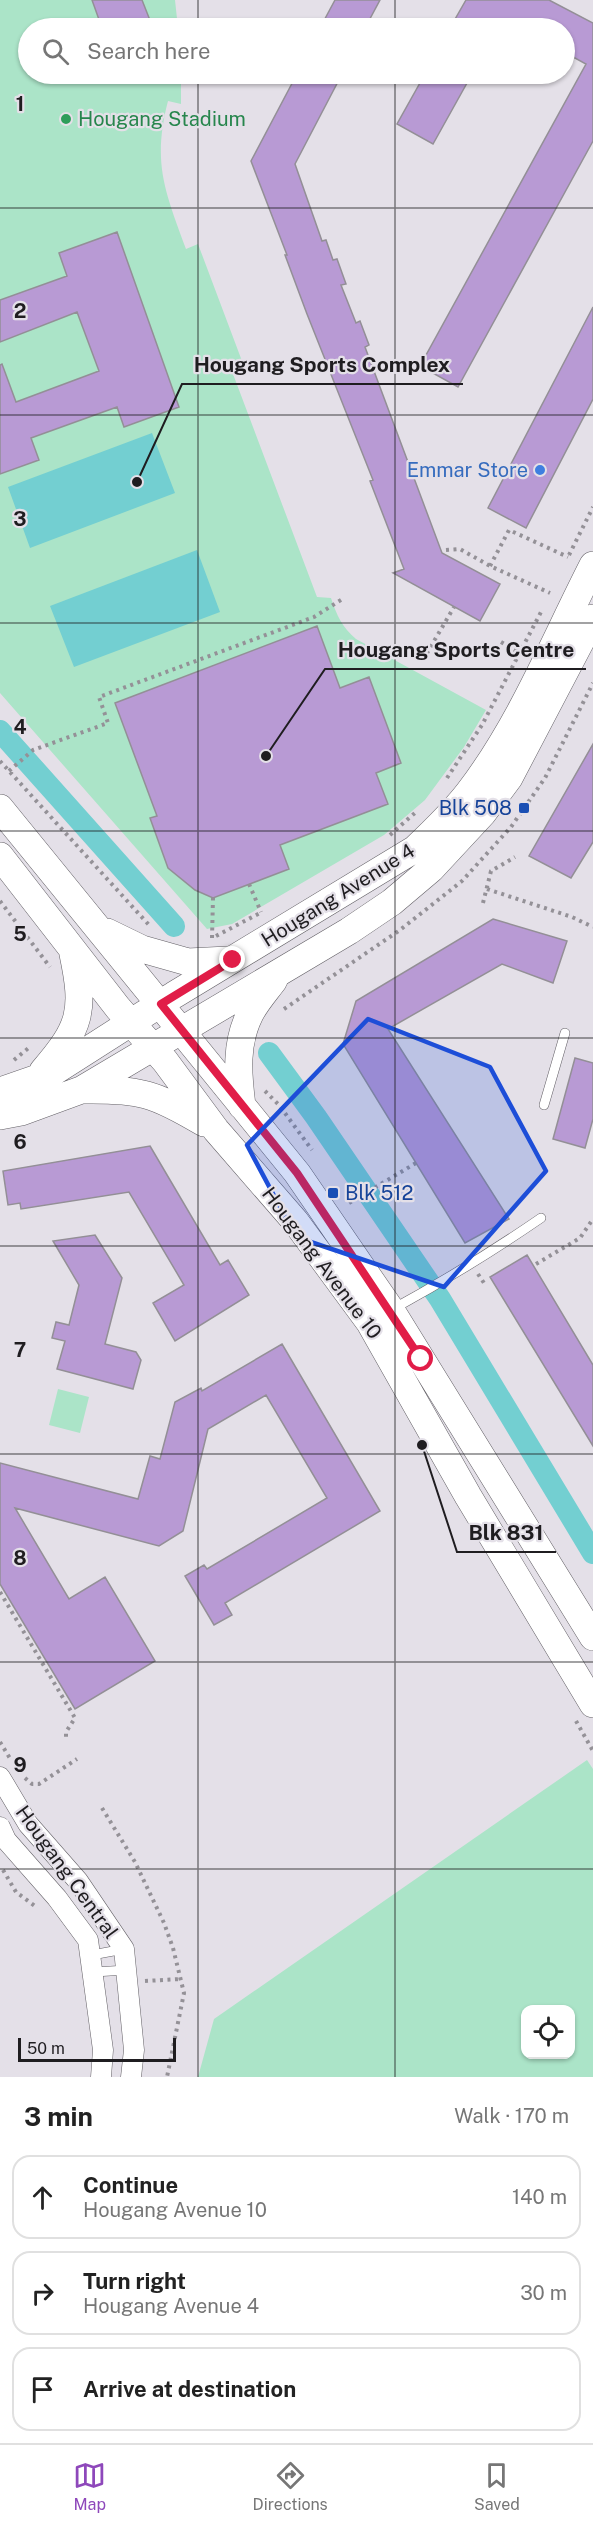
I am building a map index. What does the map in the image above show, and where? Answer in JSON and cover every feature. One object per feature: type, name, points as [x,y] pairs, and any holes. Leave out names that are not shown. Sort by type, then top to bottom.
[{"type":"main road","name":"Hougang Avenue 4","points":[[0,1116],[29,1109],[81,1090],[384,908],[431,869],[483,813],[509,778],[529,718],[584,575]]},
{"type":"main road","name":"Hougang Avenue 4","points":[[0,1091],[52,1073],[415,849],[441,825],[491,761],[529,718],[593,618]]},
{"type":"main road","name":"Hougang Avenue 10","points":[[0,808],[297,1173],[593,1637]]},
{"type":"main road","name":"Hougang Avenue 10","points":[[0,856],[132,1024],[153,1047],[216,1130],[295,1221],[386,1313],[400,1371],[468,1496],[593,1704]]},
{"type":"main road","points":[[98,928],[142,949],[179,960],[189,962],[233,960]]},
{"type":"main road","points":[[37,1079],[60,1052],[76,1024],[80,984],[72,949]]},
{"type":"main road","points":[[242,1106],[237,1065],[239,1051],[250,1014],[280,972]]},
{"type":"main road","points":[[81,1090],[125,1089],[142,1092],[168,1102],[216,1130]]},
{"type":"street","name":"Hougang Central","points":[[7,1772],[28,1824],[46,1841],[78,1881],[124,1949],[134,2050],[131,2077]]},
{"type":"street","name":"Hougang Central","points":[[0,1827],[6,1840],[57,1898],[88,1940],[93,1963],[103,2050],[101,2077]]},
{"type":"lane","points":[[544,1105],[565,1033]]},
{"type":"lane","points":[[386,1313],[472,1264],[541,1218]]},
{"type":"lane","points":[[93,1963],[124,1949]]},
{"type":"lane","points":[[93,1963],[127,1970]]},
{"type":"path","points":[[584,575],[593,507]]},
{"type":"path","points":[[490,566],[509,530],[584,575]]},
{"type":"path","points":[[446,550],[460,549],[490,566],[550,593]]},
{"type":"path","points":[[563,567],[584,575]]},
{"type":"path","points":[[440,787],[482,725],[554,585]]},
{"type":"path","points":[[11,770],[33,750],[108,723],[99,697],[314,617],[344,598]]},
{"type":"path","points":[[423,660],[454,607]]},
{"type":"path","points":[[501,642],[520,653]]},
{"type":"path","points":[[0,761],[11,770],[152,928]]},
{"type":"path","points":[[382,839],[418,811]]},
{"type":"path","points":[[483,903],[491,871],[515,857]]},
{"type":"path","points":[[249,884],[261,912]]},
{"type":"path","points":[[487,889],[572,917],[593,927]]},
{"type":"path","points":[[212,939],[213,898]]},
{"type":"path","points":[[0,902],[49,964],[52,973]]},
{"type":"path","points":[[202,940],[212,939],[271,906]]},
{"type":"path","points":[[6,1064],[36,1042]]},
{"type":"path","points":[[348,1203],[416,1163]]},
{"type":"path","points":[[536,1264],[580,1238],[593,1219]]},
{"type":"path","points":[[0,1592],[75,1718],[66,1732],[66,1739]]},
{"type":"path","points":[[0,1742],[7,1772]]},
{"type":"path","points":[[21,1775],[32,1784],[39,1784],[77,1759]]},
{"type":"path","points":[[102,1808],[135,1862],[164,1923],[184,1993],[167,2077]]},
{"type":"highlighted area","points":[[368,1019],[490,1067],[546,1171],[444,1287],[296,1237],[247,1145]]},
{"type":"green space","points":[[0,0],[175,0],[177,18],[18,18],[18,84],[181,84],[181,104],[168,101],[163,123],[161,160],[167,193],[186,249],[198,244],[242,361],[230,366],[317,597],[331,598],[340,621],[356,639],[486,710],[464,747],[425,800],[384,835],[232,924],[207,929],[0,693]]},
{"type":"green space","points":[[58,1389],[89,1397],[80,1433],[49,1425]]},
{"type":"green space","points":[[587,1760],[593,1769],[593,2077],[198,2077],[214,2019]]},
{"type":"water","points":[[152,433],[175,493],[30,548],[8,487]]},
{"type":"water","points":[[197,550],[220,612],[74,667],[50,606]]},
{"type":"building","points":[[92,0],[142,0],[149,18],[98,18]]},
{"type":"building","points":[[335,0],[380,0],[370,18],[325,18]]},
{"type":"building","points":[[466,0],[549,0],[593,23],[593,141],[458,387],[420,366],[586,64],[575,58],[575,18],[456,18]]},
{"type":"building","points":[[292,84],[337,84],[295,164],[322,241],[326,240],[333,260],[337,259],[346,284],[341,285],[356,323],[360,321],[369,345],[365,347],[442,553],[500,584],[480,621],[393,573],[404,569],[370,481],[373,480],[307,314],[251,161]]},
{"type":"building","points":[[419,84],[466,84],[433,144],[397,124]]},
{"type":"building","points":[[117,232],[179,407],[124,427],[117,407],[31,438],[39,460],[0,474],[0,365],[2,364],[16,402],[99,371],[77,312],[0,342],[0,300],[67,276],[59,253]]},
{"type":"building","points":[[593,307],[593,399],[526,528],[488,508]]},
{"type":"building","points":[[317,626],[340,688],[369,677],[401,763],[376,773],[388,804],[280,845],[289,869],[213,898],[195,890],[168,868],[150,818],[157,816],[115,703]]},
{"type":"building","points":[[593,744],[593,842],[571,878],[529,856]]},
{"type":"building","points":[[493,919],[567,941],[553,983],[502,964],[388,1029],[509,1219],[465,1243],[343,1044],[356,1001]]},
{"type":"building","points":[[575,1058],[593,1063],[593,1119],[585,1148],[553,1139]]},
{"type":"building","points":[[150,1146],[220,1265],[228,1260],[249,1295],[175,1341],[153,1303],[184,1285],[129,1192],[21,1209],[20,1203],[8,1205],[3,1171]]},
{"type":"building","points":[[95,1235],[122,1278],[105,1344],[136,1352],[141,1360],[133,1389],[57,1369],[65,1341],[52,1338],[56,1322],[69,1325],[79,1285],[53,1241]]},
{"type":"building","points":[[527,1255],[593,1365],[593,1446],[490,1277]]},
{"type":"building","points":[[282,1344],[380,1511],[225,1603],[232,1615],[214,1625],[185,1576],[204,1565],[207,1569],[327,1498],[266,1395],[208,1429],[183,1531],[159,1546],[15,1508],[69,1599],[105,1577],[155,1661],[75,1709],[0,1584],[0,1463],[138,1499],[150,1456],[160,1459],[175,1402],[201,1388],[202,1391]]},
{"type":"waterway","points":[[0,731],[174,926]]},
{"type":"waterway","points":[[269,1053],[316,1117],[440,1299],[593,1553]]},
{"type":"place","name":"Hougang Stadium","points":[[66,119]]},
{"type":"place","name":"Emmar Store","points":[[540,470]]},
{"type":"place","name":"Hougang Sports Complex","points":[[137,482]]},
{"type":"place","name":"Hougang Sports Centre","points":[[266,756]]},
{"type":"place","name":"Blk 508","points":[[524,808]]},
{"type":"place","name":"Blk 512","points":[[333,1193]]},
{"type":"place","name":"Blk 831","points":[[422,1445]]},
{"type":"route","points":[[233,960],[161,1004],[297,1173],[391,1310],[421,1359]]}]
